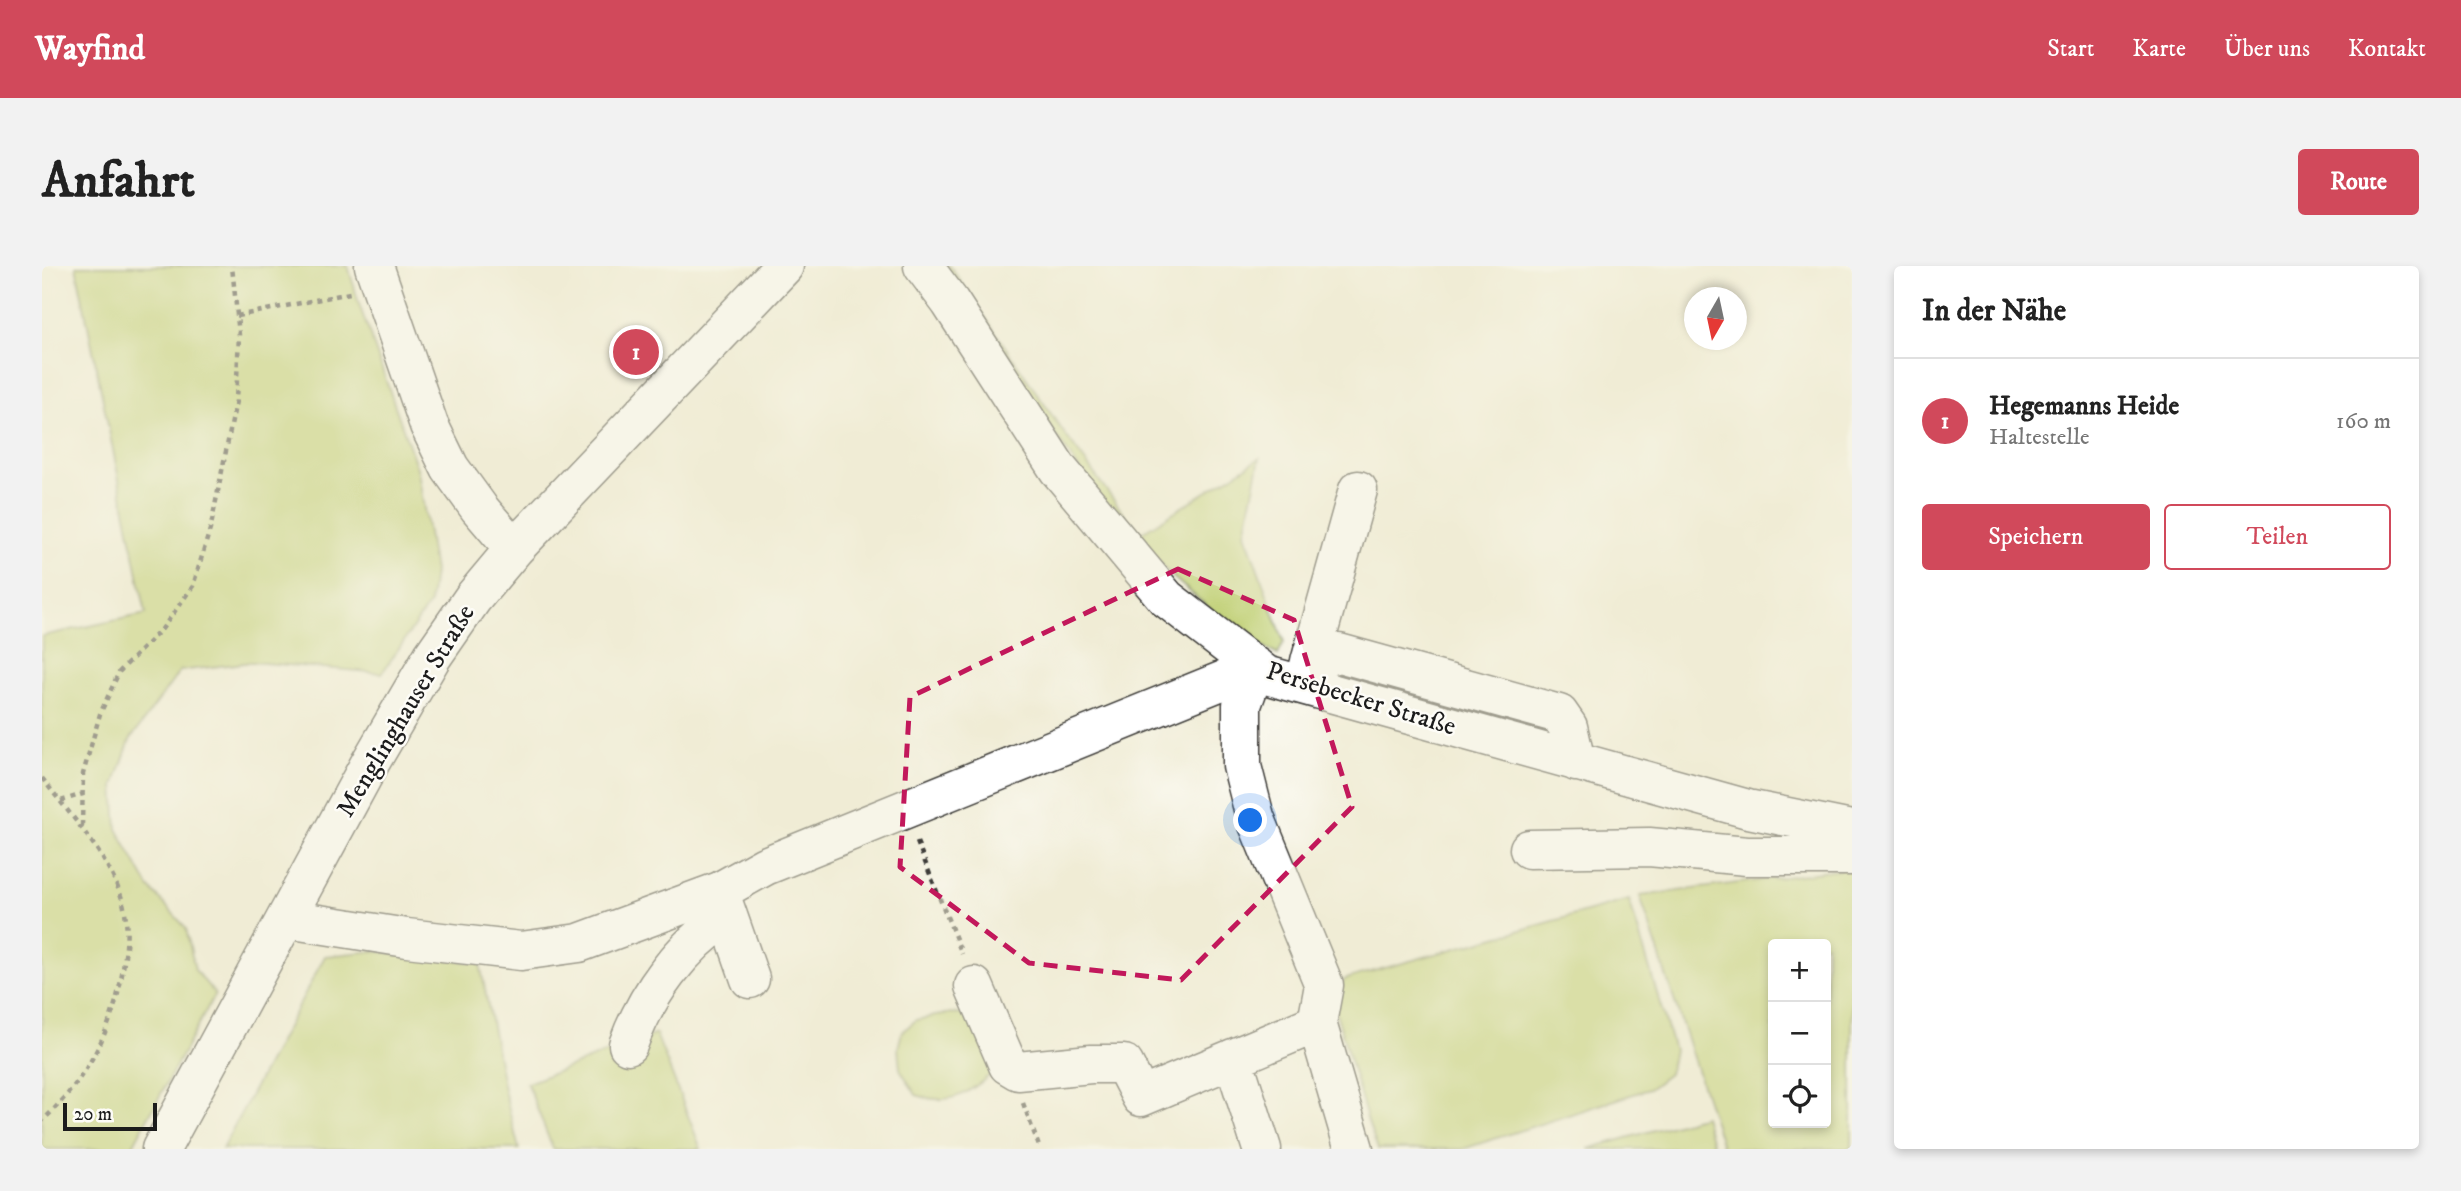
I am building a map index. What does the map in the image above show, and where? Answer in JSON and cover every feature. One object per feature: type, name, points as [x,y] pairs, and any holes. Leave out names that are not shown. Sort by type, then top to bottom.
[{"type":"street","name":"Menglinghauser Straße","points":[[161,1149],[370,763],[432,657],[473,598],[514,549],[784,266]]},
{"type":"street","name":"Persebecker Straße","points":[[923,266],[950,302],[1058,469],[1166,598],[1266,675],[1306,673],[1576,762],[1775,815],[1852,830]]},
{"type":"street","points":[[377,276],[429,425],[450,468],[514,549]]},
{"type":"street","points":[[1306,673],[1358,490]]},
{"type":"street","points":[[628,1045],[639,1016],[668,971],[703,932],[723,903],[765,866],[1256,667]]},
{"type":"street","points":[[1256,667],[1242,705],[1242,766],[1255,817],[1324,985],[1317,1023],[1354,1149]]},
{"type":"street","points":[[1768,856],[1775,815]]},
{"type":"street","points":[[1529,849],[1649,847],[1768,856],[1852,856]]},
{"type":"street","points":[[287,919],[407,938],[521,951],[579,943],[723,903]]},
{"type":"street","points":[[723,903],[750,979]]},
{"type":"street","points":[[974,986],[1008,1065],[1018,1071],[1124,1064],[1141,1097],[1317,1023]]},
{"type":"street","points":[[1233,1058],[1262,1149]]},
{"type":"path","points":[[82,826],[83,774],[100,713],[119,672],[162,629],[193,586],[211,526],[236,401],[239,335],[232,266]]},
{"type":"path","points":[[237,316],[377,276]]},
{"type":"path","points":[[42,778],[82,826],[110,870],[127,917],[126,949],[117,1004],[100,1047],[55,1109],[42,1121]]},
{"type":"path","points":[[61,801],[83,794]]},
{"type":"path","points":[[903,809],[974,986]]},
{"type":"path","points":[[1018,1071],[1020,1095],[1040,1149]]},
{"type":"highlighted area","points":[[1178,569],[1294,620],[1352,807],[1181,980],[1029,963],[900,867],[910,697]]},
{"type":"green space","points":[[76,266],[348,266],[418,471],[434,571],[430,603],[382,673],[252,662],[180,671],[130,740],[114,786],[117,829],[149,887],[186,928],[195,970],[215,994],[131,1149],[42,1149],[42,636],[146,614]]},
{"type":"green space","points":[[937,266],[950,266],[1064,433],[1139,534],[1260,458],[1245,533],[1284,642],[1278,655],[1252,641],[1174,578],[1105,506]]},
{"type":"green space","points":[[1852,868],[1852,1149],[1723,1149],[1640,896]]},
{"type":"green space","points":[[1629,900],[1674,1050],[1669,1074],[1649,1089],[1463,1149],[1378,1149],[1333,1002],[1345,979]]},
{"type":"green space","points":[[373,951],[480,963],[504,1090],[519,1149],[222,1149],[325,956]]},
{"type":"green space","points":[[951,1013],[975,1017],[997,1069],[969,1090],[951,1098],[916,1095],[900,1069],[898,1048],[902,1032],[916,1020]]},
{"type":"green space","points":[[656,1034],[701,1149],[553,1149],[527,1083]]},
{"type":"green space","points":[[1704,1116],[1714,1149],[1588,1149]]},
{"type":"place","name":"Hegemanns Heide","points":[[636,352]]}]
